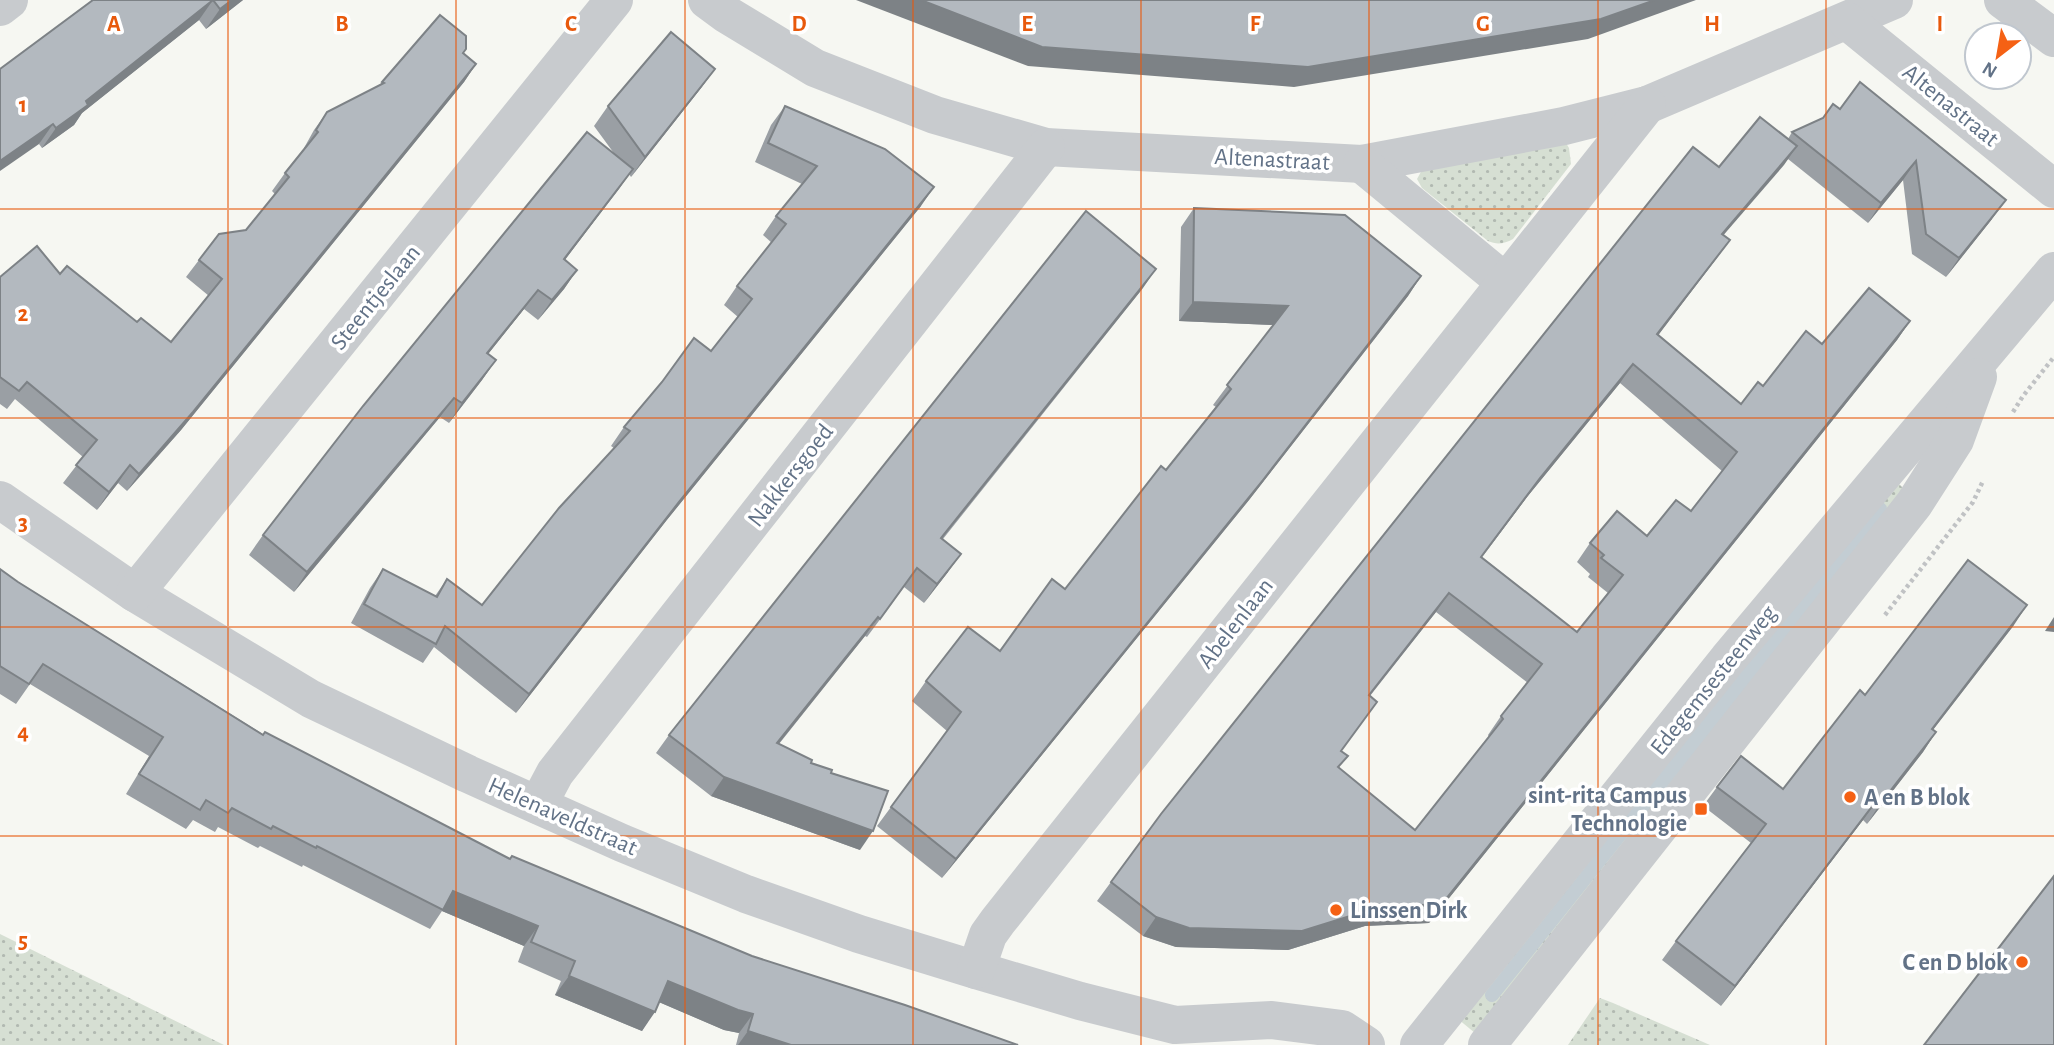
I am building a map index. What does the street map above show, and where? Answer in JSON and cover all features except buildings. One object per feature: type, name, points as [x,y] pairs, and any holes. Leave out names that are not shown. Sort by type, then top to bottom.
[{"type":"street","points":[[0,7],[9,0]]},
{"type":"street","name":"Steentjeslaan","points":[[135,593],[614,0]]},
{"type":"street","name":"Altenastraat","points":[[707,0],[815,68],[935,115],[1046,147],[1362,163],[1564,127],[1647,105],[1894,0]]},
{"type":"street","points":[[2003,0],[2054,38]]},
{"type":"street","name":"Altenastraat","points":[[1847,21],[2054,189]]},
{"type":"street","name":"Abelenlaan","points":[[976,970],[988,935],[998,921],[1647,105]]},
{"type":"street","name":"Nakkersgoed","points":[[538,805],[555,773],[1046,147]]},
{"type":"street","points":[[1362,163],[1506,282]]},
{"type":"street","name":"Edegemsesteenweg","points":[[1419,1045],[1728,659],[2054,271]]},
{"type":"street","name":"Edegemsesteenweg","points":[[1487,1045],[1914,504],[1955,440],[1987,352]]},
{"type":"street","name":"Helenaveldstraat","points":[[0,500],[135,593],[311,699],[457,769],[622,843],[746,894],[859,934],[976,970],[1080,1001],[1175,1025],[1272,1020],[1342,1029],[1366,1045]]},
{"type":"street","name":"Helenaveldstraat","points":[[1175,1025],[1207,1045]]},
{"type":"shaded area","points":[[1566,143],[1571,164],[1513,239],[1504,243],[1488,241],[1422,188],[1417,179],[1422,170]]},
{"type":"shaded area","points":[[1897,482],[1905,490],[1764,674],[1744,659]]},
{"type":"shaded area","points":[[1730,676],[1750,691],[1475,1033],[1458,1019]]},
{"type":"shaded area","points":[[0,934],[224,1045],[0,1045]]},
{"type":"shaded area","points":[[1600,998],[1613,1003],[1710,1045],[1568,1045]]},
{"type":"waterway","points":[[1492,995],[1880,509]]},
{"type":"place","name":"A en B blok","points":[[1850,797]]},
{"type":"place","name":"sint-rita Campus Technologie","points":[[1701,809]]},
{"type":"place","name":"Linssen Dirk","points":[[1336,910]]},
{"type":"place","name":"C en D blok","points":[[2022,962]]}]
